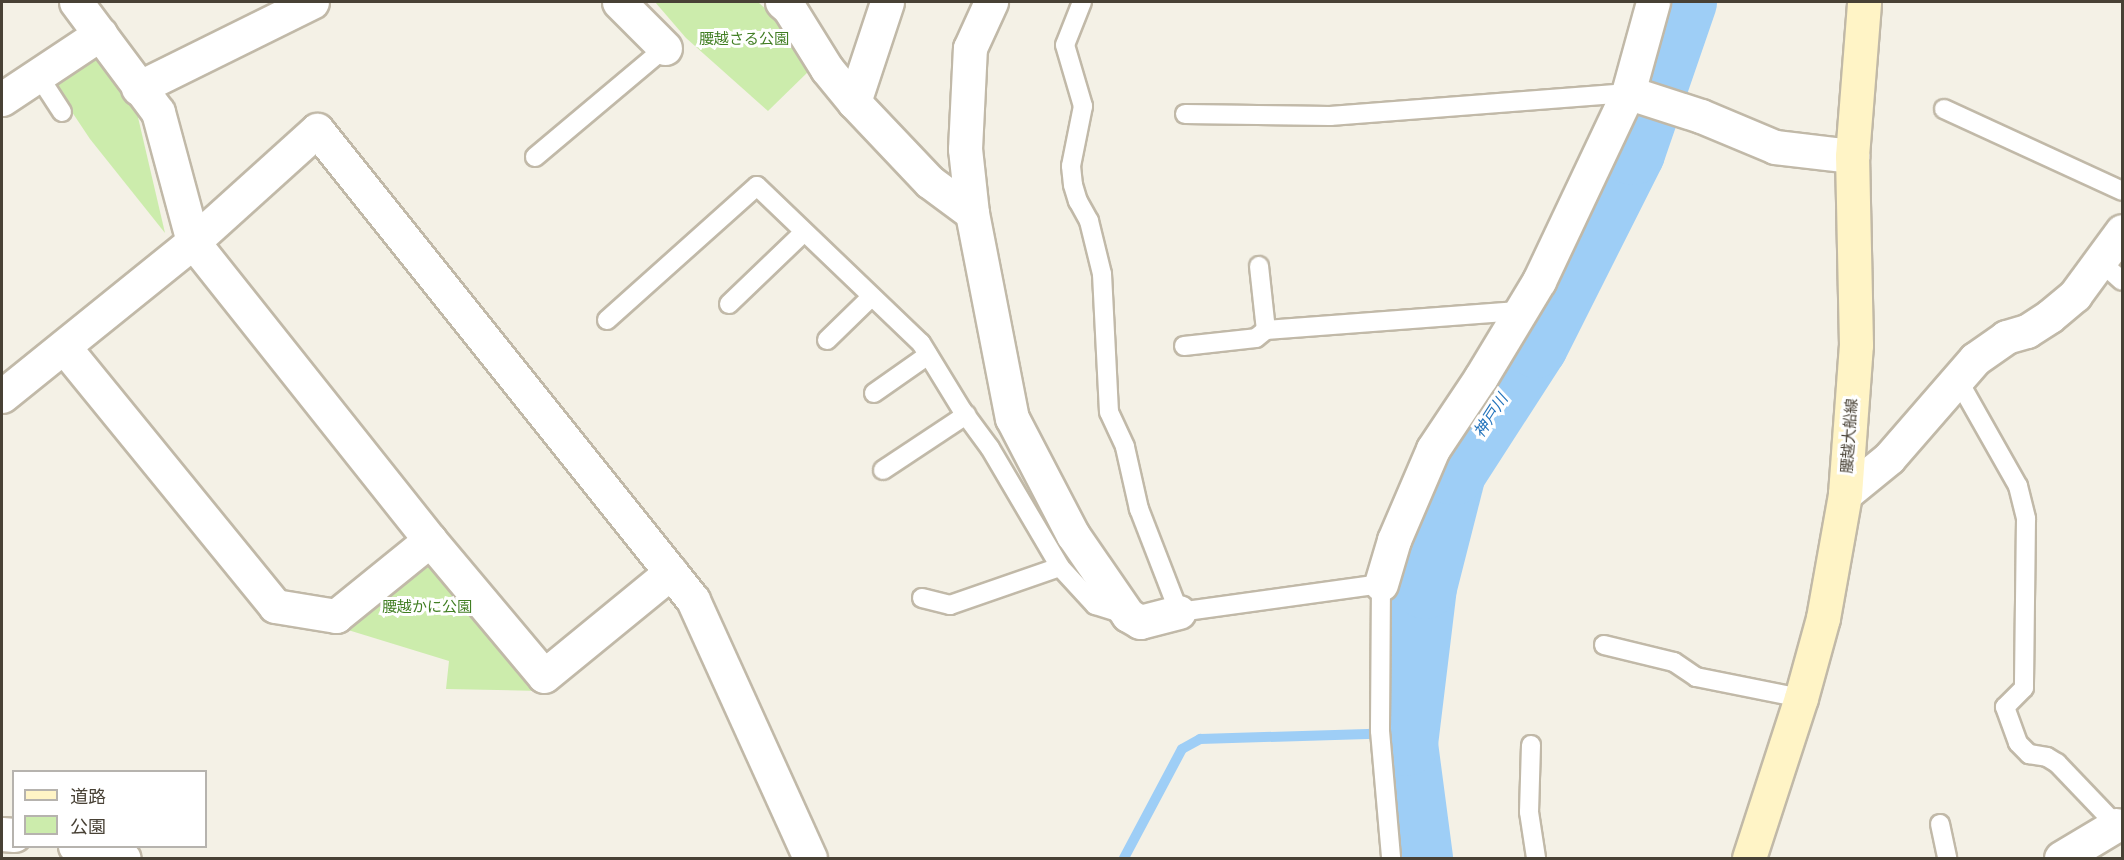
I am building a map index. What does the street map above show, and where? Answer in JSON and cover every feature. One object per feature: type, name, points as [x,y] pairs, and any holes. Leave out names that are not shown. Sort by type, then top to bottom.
[{"type":"main road","name":"腰越大船線","points":[[1749,858],[1801,698],[1823,618],[1845,494],[1856,345],[1852,156],[1864,2]]},
{"type":"street","points":[[76,2],[158,112],[193,242],[430,540],[544,676],[671,572]]},
{"type":"street","points":[[138,88],[312,2]]},
{"type":"street","points":[[619,2],[665,48]]},
{"type":"street","points":[[782,2],[789,8],[827,69],[854,102],[930,182],[972,213]]},
{"type":"street","points":[[854,102],[887,2]]},
{"type":"street","points":[[990,2],[970,48],[965,149],[972,213],[1012,418],[1073,535],[1128,615],[1140,622],[1179,612]]},
{"type":"street","points":[[1381,584],[1394,540],[1433,449],[1539,281],[1633,94],[1653,2]]},
{"type":"street","points":[[2,99],[100,34]]},
{"type":"street","points":[[1633,94],[1677,108],[1775,147],[1852,156]]},
{"type":"street","points":[[2,396],[193,242],[317,130],[693,600],[810,858]]},
{"type":"street","points":[[1845,494],[1889,458],[1975,359],[2050,315],[2075,295],[2112,272],[2122,231]]},
{"type":"street","points":[[64,347],[275,606],[336,616],[430,540]]},
{"type":"street","points":[[2061,858],[2119,828]]},
{"type":"street","points":[[83,848],[124,858]]},
{"type":"lane","points":[[1082,2],[1065,45],[1083,106],[1071,166],[1073,185],[1078,201],[1089,220],[1102,274],[1109,412],[1125,447],[1138,509],[1179,612],[1381,584],[1380,731],[1392,858]]},
{"type":"lane","points":[[535,157],[665,48]]},
{"type":"lane","points":[[39,75],[63,112]]},
{"type":"lane","points":[[1185,114],[1330,116],[1633,94]]},
{"type":"lane","points":[[1944,109],[2122,191]]},
{"type":"lane","points":[[607,321],[757,186],[921,343],[966,415],[990,448],[1060,567],[1095,605],[1128,615]]},
{"type":"lane","points":[[729,304],[804,232]]},
{"type":"lane","points":[[1259,266],[1266,330]]},
{"type":"lane","points":[[827,340],[871,297]]},
{"type":"lane","points":[[1184,346],[1256,338],[1266,330],[1521,311]]},
{"type":"lane","points":[[874,393],[928,355]]},
{"type":"lane","points":[[1958,380],[2018,486],[2026,519],[2024,688],[2005,707],[2018,743],[2029,754],[2048,757],[2057,763],[2119,828]]},
{"type":"lane","points":[[883,470],[966,415]]},
{"type":"lane","points":[[922,598],[950,605],[1060,567]]},
{"type":"lane","points":[[1604,645],[1674,662],[1695,677],[1801,698]]},
{"type":"lane","points":[[1531,745],[1529,812],[1536,858]]},
{"type":"lane","points":[[1940,824],[1947,858]]},
{"type":"green space","name":"腰越さる公園","points":[[655,2],[758,2],[778,20],[811,69],[768,111],[686,38]]},
{"type":"green space","points":[[92,52],[137,113],[165,233],[90,139],[50,79]]},
{"type":"green space","name":"腰越かに公園","points":[[415,559],[446,559],[542,691],[446,689],[449,661],[335,626]]},
{"type":"waterway","name":"神戸川","points":[[1421,858],[1406,744],[1425,587],[1454,473],[1536,346],[1633,153],[1685,2]]},
{"type":"waterway","points":[[1124,858],[1182,749],[1200,739],[1408,733]]}]
